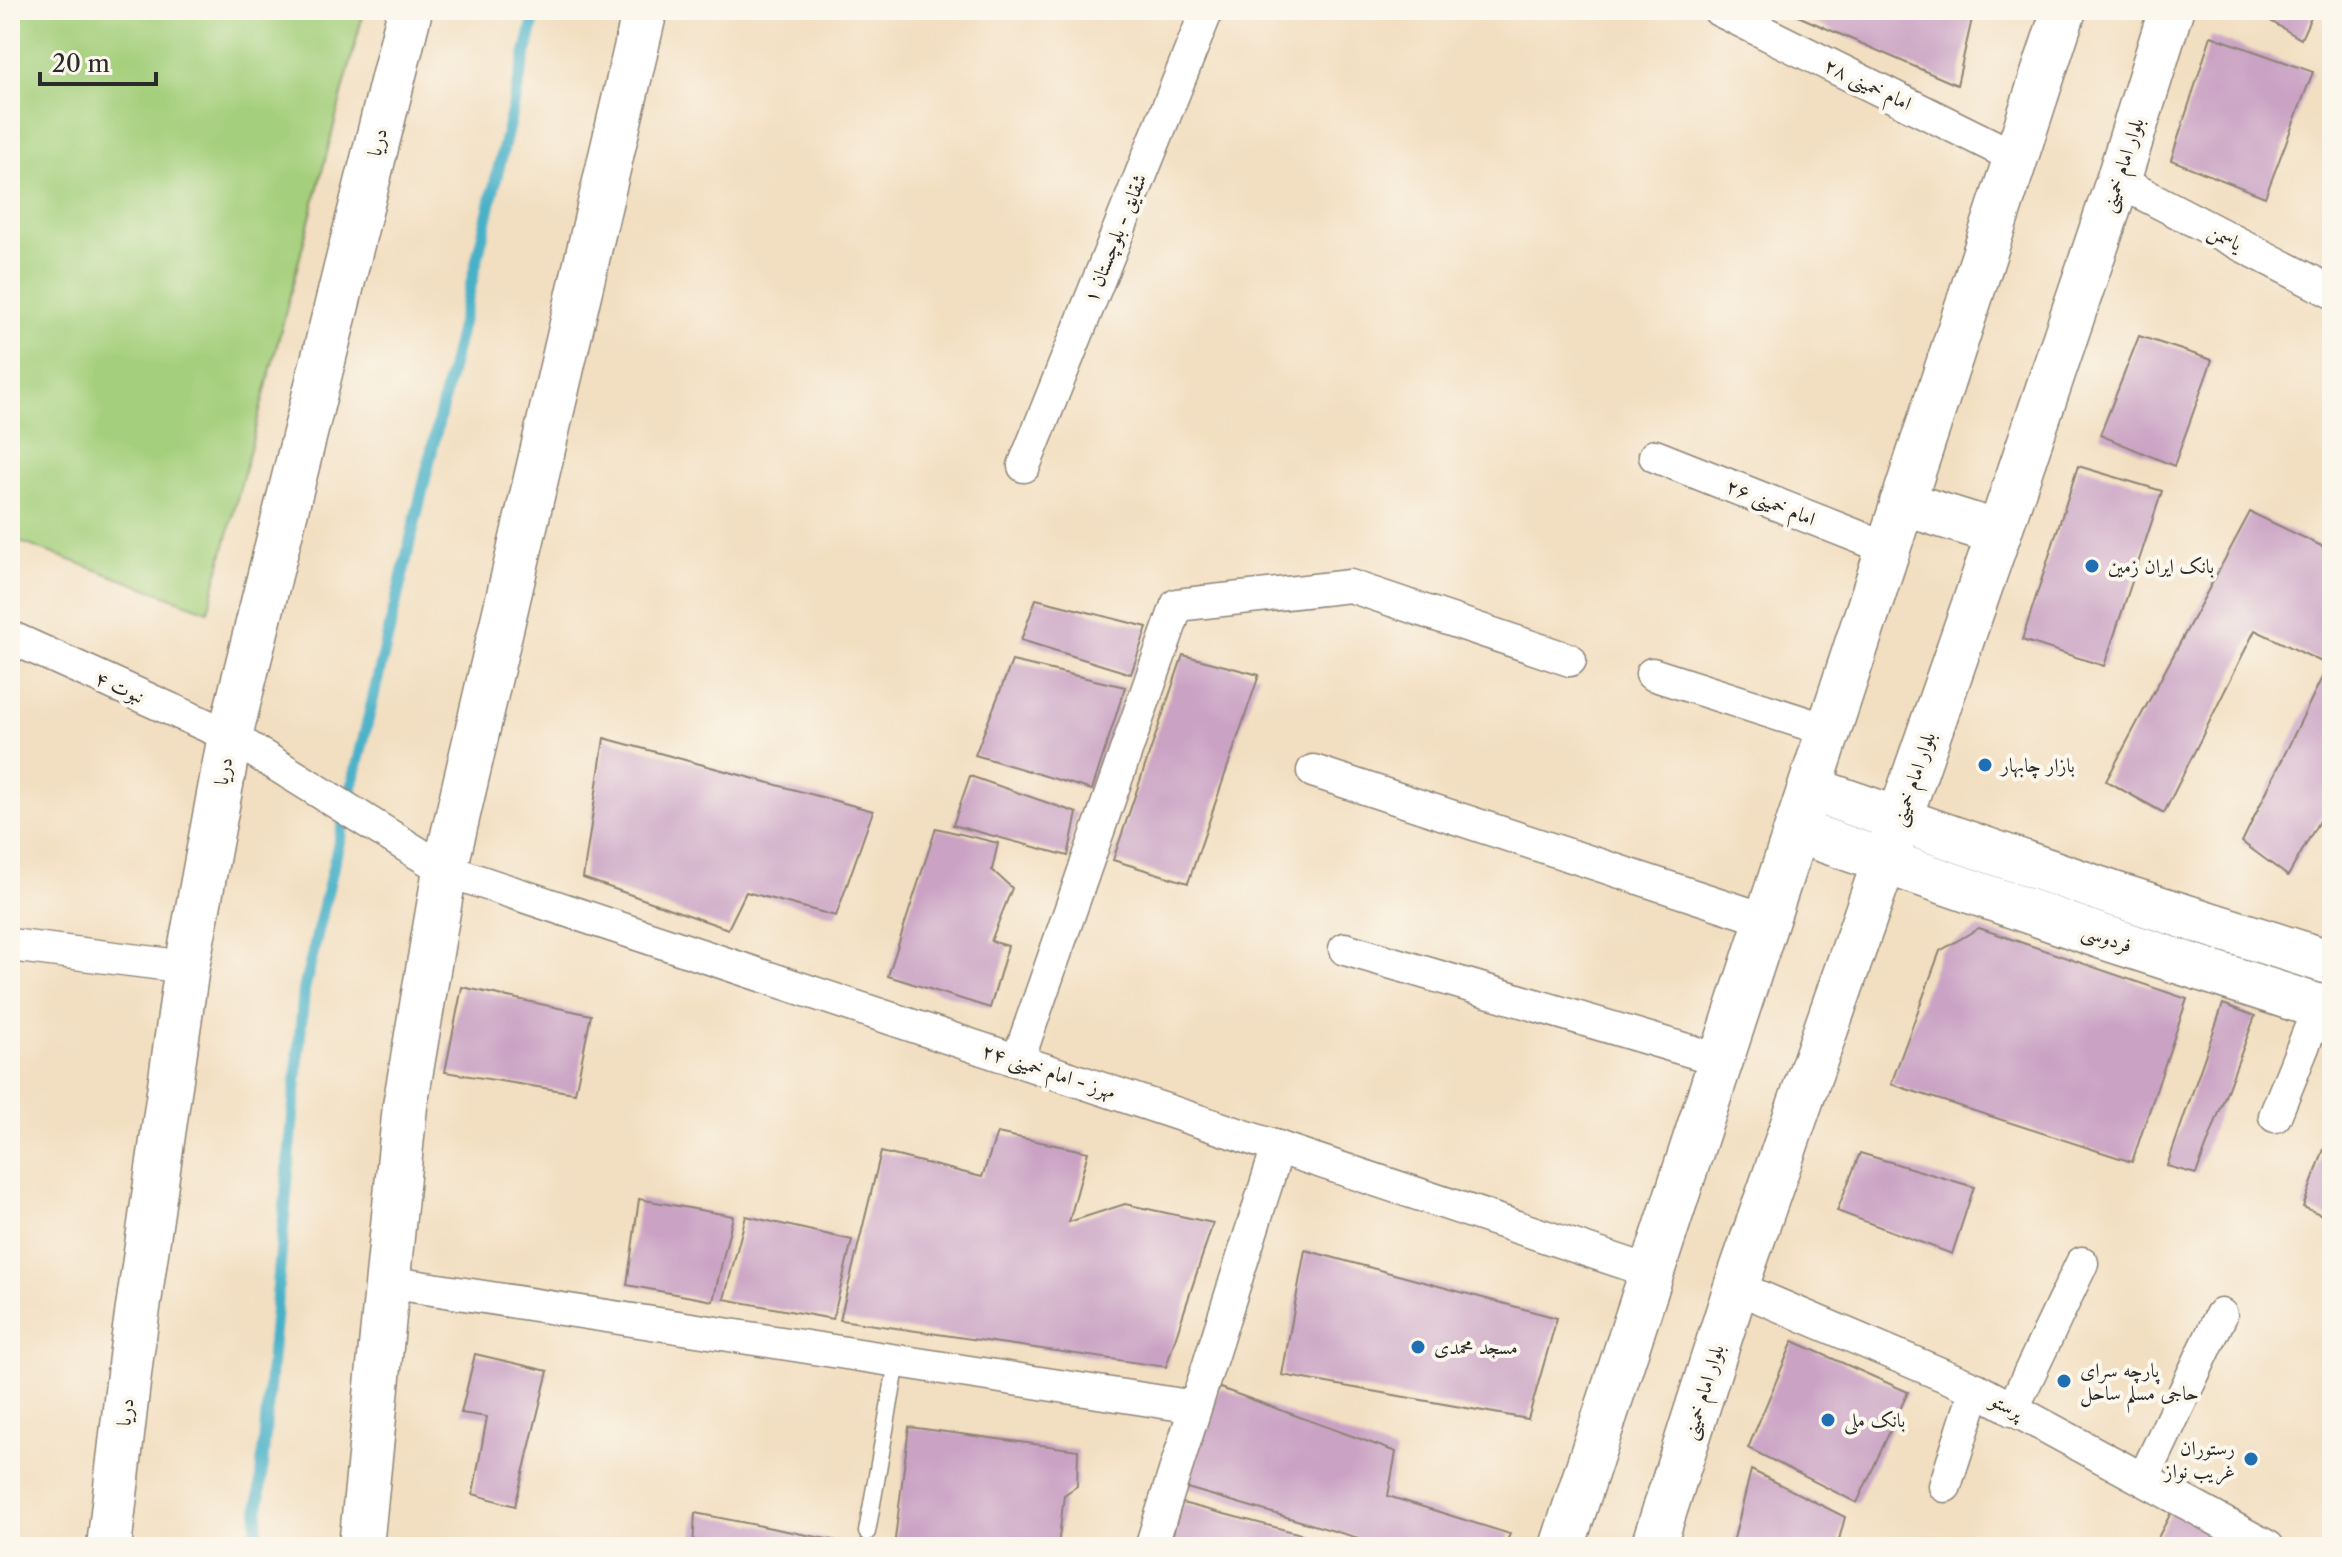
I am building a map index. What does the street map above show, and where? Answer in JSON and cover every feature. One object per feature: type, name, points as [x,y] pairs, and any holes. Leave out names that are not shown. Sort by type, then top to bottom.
[{"type":"street","name":"دریا","points":[[109,1547],[131,1357],[187,967],[230,736],[410,10]]},
{"type":"street","points":[[361,1547],[405,1106],[445,870],[645,10]]},
{"type":"street","name":"شقایق - بلوچستان ۱","points":[[1024,466],[1207,10]]},
{"type":"street","points":[[1562,1547],[2064,10]]},
{"type":"street","name":"بلوار امام خمینی","points":[[1653,1547],[1736,1287],[1999,533],[2118,181],[2171,10]]},
{"type":"street","name":"امام خمینی ۲۸","points":[[1728,12],[2017,158]]},
{"type":"street","name":"یاسمن","points":[[2118,181],[2332,292]]},
{"type":"street","name":"امام خمینی ۲۶","points":[[1655,456],[1887,548]]},
{"type":"street","points":[[1902,503],[1999,533]]},
{"type":"street","points":[[1018,1060],[1177,605],[1350,586],[1570,660]]},
{"type":"street","name":"نبوت ۴","points":[[10,637],[230,736],[445,870]]},
{"type":"street","points":[[1652,674],[1830,731]]},
{"type":"street","points":[[1313,771],[1767,920]]},
{"type":"street","points":[[1811,789],[2117,895],[2332,963]]},
{"type":"street","name":"فردوسی","points":[[1797,831],[2103,937],[2326,1009]]},
{"type":"street","name":"مهرز - امام خمینی ۲۴","points":[[445,870],[1652,1272]]},
{"type":"street","points":[[10,945],[187,967]]},
{"type":"street","points":[[1345,949],[1721,1060]]},
{"type":"street","points":[[2275,1116],[2326,1009]]},
{"type":"street","points":[[1151,1547],[1278,1147]]},
{"type":"street","points":[[2012,1410],[2082,1263]]},
{"type":"street","points":[[387,1282],[1195,1407]]},
{"type":"street","name":"پرستو","points":[[1736,1287],[1976,1389],[2268,1547]]},
{"type":"street","points":[[2144,1478],[2221,1315]]},
{"type":"street","points":[[1945,1486],[1976,1389]]},
{"type":"lane","points":[[867,1532],[897,1362]]},
{"type":"green space","points":[[10,10],[364,10],[208,611],[10,538]]},
{"type":"building","points":[[1784,10],[1923,10],[1939,17],[1927,10],[1974,10],[1957,85]]},
{"type":"building","points":[[2252,10],[2314,10],[2301,39]]},
{"type":"building","points":[[2211,36],[2313,72],[2265,197],[2171,160]]},
{"type":"building","points":[[2139,336],[2212,360],[2174,466],[2100,435]]},
{"type":"building","name":"بانک ایران زمین","points":[[2078,466],[2162,491],[2104,666],[2022,640]]},
{"type":"building","points":[[2250,512],[2332,551],[2332,798],[2288,876],[2242,842],[2328,665],[2255,630],[2164,813],[2106,781]]},
{"type":"building","points":[[1036,599],[1147,627],[1131,674],[1021,640]]},
{"type":"building","points":[[1183,655],[1259,675],[1188,883],[1113,860]]},
{"type":"building","points":[[1012,661],[1125,687],[1092,790],[975,755]]},
{"type":"building","points":[[604,738],[873,811],[836,916],[746,892],[728,929],[583,878]]},
{"type":"building","points":[[970,776],[1077,813],[1068,856],[953,825]]},
{"type":"building","points":[[936,828],[998,843],[992,870],[1012,888],[991,941],[1008,946],[990,1008],[888,976]]},
{"type":"building","points":[[1979,928],[2187,999],[2132,1162],[1891,1084],[1940,951]]},
{"type":"building","points":[[462,987],[591,1015],[575,1093],[445,1072]]},
{"type":"building","points":[[2223,1004],[2255,1016],[2196,1174],[2167,1166]]},
{"type":"building","points":[[2332,1127],[2332,1219],[2303,1207]]},
{"type":"building","points":[[997,1133],[1088,1152],[1069,1222],[1125,1204],[1213,1223],[1166,1367],[840,1320],[881,1152],[982,1177]]},
{"type":"building","points":[[1860,1153],[1974,1187],[1952,1254],[1837,1211]]},
{"type":"building","points":[[639,1199],[733,1216],[713,1301],[627,1285]]},
{"type":"building","points":[[746,1216],[852,1240],[833,1319],[724,1299]]},
{"type":"building","name":"مسجد محمدی","points":[[1305,1250],[1557,1318],[1528,1419],[1282,1375]]},
{"type":"building","name":"بانک ملی","points":[[1793,1341],[1908,1392],[1857,1503],[1748,1448]]},
{"type":"building","points":[[475,1354],[548,1371],[515,1506],[473,1494],[487,1417],[461,1413]]},
{"type":"building","points":[[1220,1388],[1396,1452],[1388,1496],[1510,1534],[1504,1547],[1389,1547],[1187,1488],[1208,1408]]},
{"type":"building","points":[[909,1427],[1078,1450],[1077,1486],[1064,1495],[1058,1547],[894,1547]]},
{"type":"building","points":[[1751,1470],[1845,1517],[1837,1547],[1732,1547]]},
{"type":"building","points":[[1182,1503],[1347,1546],[1347,1547],[1169,1547]]},
{"type":"building","points":[[2172,1511],[2234,1547],[2153,1547]]},
{"type":"building","points":[[695,1513],[863,1546],[863,1547],[693,1547]]},
{"type":"waterway","points":[[255,1547],[304,990],[536,10]]},
{"type":"place","name":"بانک ایران زمین","points":[[2092,566]]},
{"type":"place","name":"بازار چابهار","points":[[1985,765]]},
{"type":"place","name":"مسجد محمدی","points":[[1418,1347]]},
{"type":"place","name":"پارچه سرای حاجی مسلم ساحل","points":[[2064,1381]]},
{"type":"place","name":"بانک ملی","points":[[1828,1420]]},
{"type":"place","name":"رستوران غریب نواز","points":[[2251,1459]]}]
